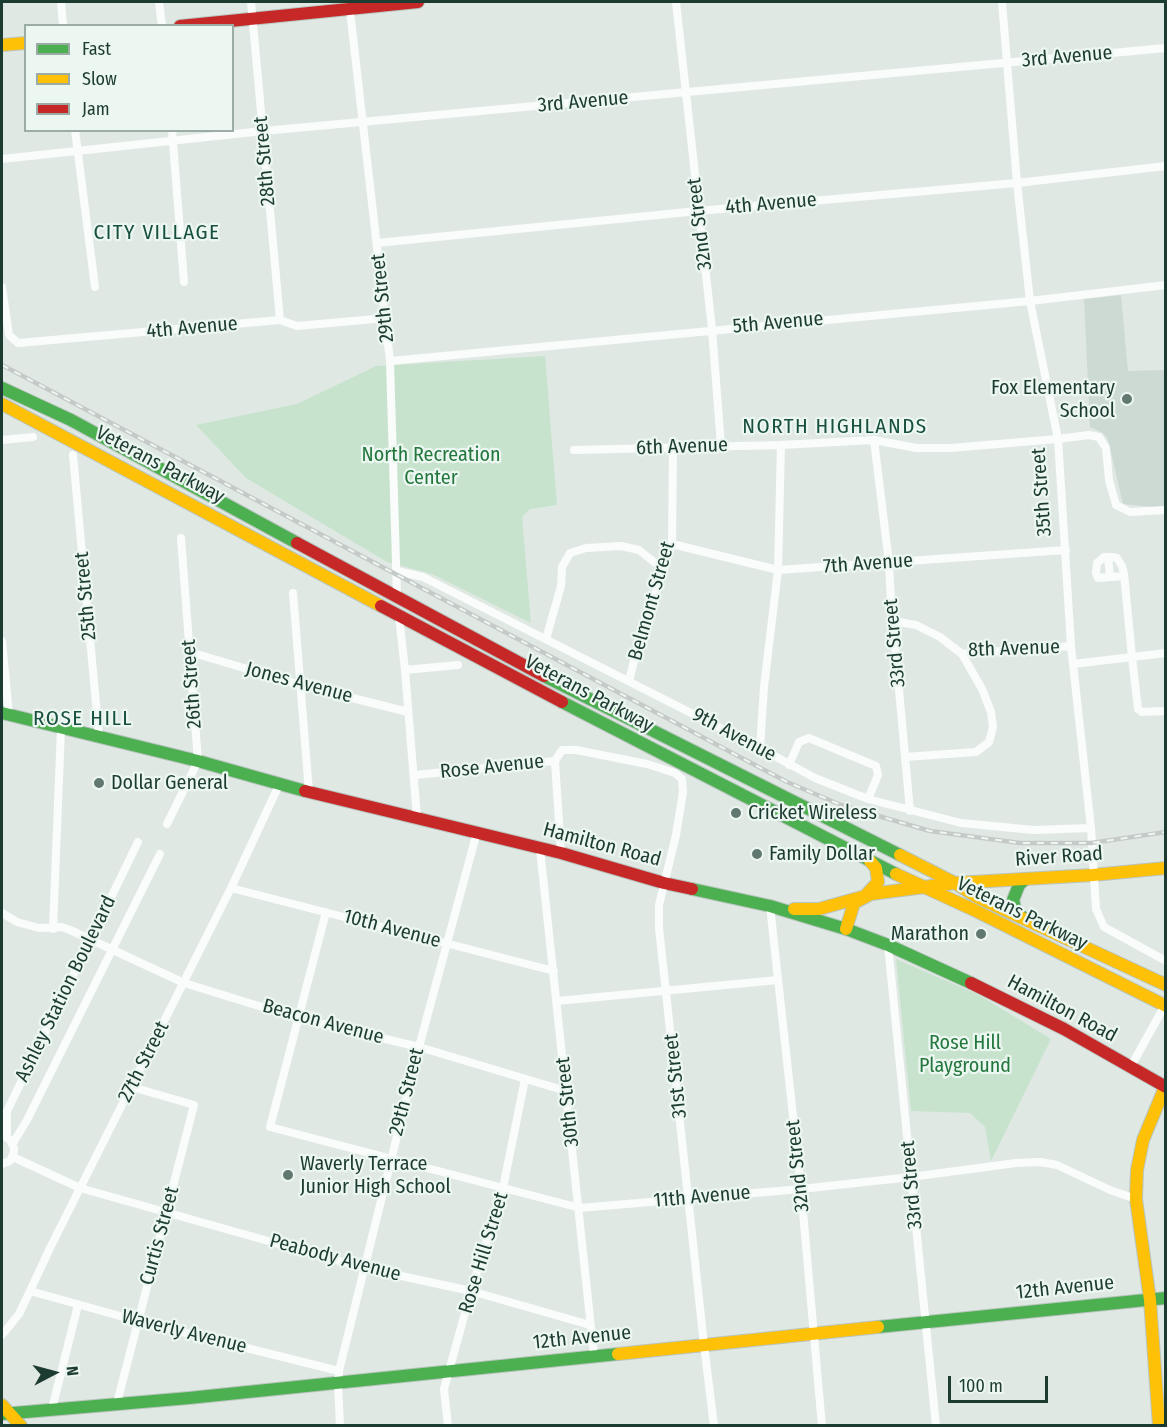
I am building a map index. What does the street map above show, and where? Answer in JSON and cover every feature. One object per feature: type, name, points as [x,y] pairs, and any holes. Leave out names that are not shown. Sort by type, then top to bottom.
[{"type":"main road","points":[[204,24],[252,20],[350,5],[417,2]]},
{"type":"main road","points":[[2,45],[24,43]]},
{"type":"main road","name":"Veterans Parkway","points":[[2,388],[71,420],[518,662],[955,883],[977,897],[1166,985]]},
{"type":"main road","name":"Veterans Parkway","points":[[2,404],[643,745],[923,888],[974,910],[1165,1006]]},
{"type":"main road","name":"Hamilton Road","points":[[5,714],[198,760],[279,785],[561,853],[664,882],[776,908],[846,929],[888,945],[1007,1000],[1064,1029],[1165,1087]]},
{"type":"main road","points":[[846,929],[855,903],[878,882],[876,868],[869,860]]},
{"type":"main road","name":"River Road","points":[[776,908],[819,909],[864,896],[955,883],[1093,875],[1166,868]]},
{"type":"main road","points":[[1025,879],[1019,885],[1013,900],[1017,912],[1026,920]]},
{"type":"main road","points":[[1160,1425],[1150,1300],[1136,1199],[1137,1170],[1143,1140],[1165,1087]]},
{"type":"main road","name":"12th Avenue","points":[[4,1411],[117,1403],[339,1377],[450,1371],[1166,1298]]},
{"type":"main road","points":[[4,1411],[21,1425]]},
{"type":"street","points":[[61,2],[63,24]]},
{"type":"street","points":[[159,2],[162,24]]},
{"type":"street","name":"28th Street","points":[[251,2],[280,320]]},
{"type":"street","name":"32nd Street","points":[[676,2],[712,329],[721,446]]},
{"type":"street","name":"35th Street","points":[[1002,2],[1017,183],[1030,301],[1058,439],[1071,646],[1091,828],[1096,909],[1104,927],[1166,961]]},
{"type":"street","name":"29th Street","points":[[350,5],[390,361],[397,596]]},
{"type":"street","name":"3rd Avenue","points":[[2,159],[263,131],[1166,48]]},
{"type":"street","points":[[75,132],[95,287]]},
{"type":"street","points":[[172,132],[184,282]]},
{"type":"street","name":"4th Avenue","points":[[377,243],[698,211],[1017,183],[1166,166]]},
{"type":"street","name":"5th Avenue","points":[[390,361],[712,329],[1030,301],[1166,285]]},
{"type":"street","name":"4th Avenue","points":[[2,287],[9,335],[18,343],[280,320],[297,326],[386,318]]},
{"type":"street","name":"6th Avenue","points":[[574,450],[781,445],[874,440],[916,448],[950,448],[1089,435],[1099,437],[1106,448],[1109,480],[1116,505],[1130,512],[1166,510]]},
{"type":"street","points":[[2,440],[33,437]]},
{"type":"street","name":"33rd Street","points":[[874,440],[889,563],[910,811]]},
{"type":"street","points":[[760,748],[764,687],[777,570],[781,445]]},
{"type":"street","name":"Belmont Street","points":[[629,681],[639,641],[672,544],[673,448]]},
{"type":"street","name":"25th Street","points":[[73,455],[99,736]]},
{"type":"street","name":"26th Street","points":[[181,538],[198,760]]},
{"type":"street","name":"7th Avenue","points":[[672,544],[777,570],[1066,550]]},
{"type":"street","points":[[546,639],[561,586],[562,567],[570,553],[586,548],[621,546],[639,550],[664,570]]},
{"type":"street","points":[[1124,576],[1098,578],[1097,563],[1108,557],[1120,560],[1124,576],[1138,709],[1142,712],[1166,711]]},
{"type":"street","points":[[1108,557],[1110,577]]},
{"type":"street","name":"9th Avenue","points":[[397,571],[423,577],[815,778],[868,799],[961,823],[1034,830],[1091,828]]},
{"type":"street","points":[[293,593],[309,792]]},
{"type":"street","points":[[399,616],[415,775],[417,818]]},
{"type":"street","name":"8th Avenue","points":[[893,621],[916,625],[940,637],[962,654],[1071,646]]},
{"type":"street","points":[[2,641],[5,714]]},
{"type":"street","name":"Jones Avenue","points":[[190,652],[300,685],[408,712]]},
{"type":"street","points":[[1073,664],[1166,653]]},
{"type":"street","points":[[905,757],[976,752],[989,742],[993,727],[991,712],[982,689],[962,654]]},
{"type":"street","points":[[405,670],[458,665]]},
{"type":"street","points":[[53,929],[61,728]]},
{"type":"street","points":[[789,765],[799,742],[809,738],[876,766],[878,775],[868,799]]},
{"type":"street","name":"Rose Avenue","points":[[415,775],[555,761],[562,750],[576,750],[634,760]]},
{"type":"street","points":[[167,824],[198,760]]},
{"type":"street","name":"31st Street","points":[[634,760],[675,773],[682,779],[683,792],[676,835],[659,906],[659,928],[714,1425]]},
{"type":"street","points":[[555,761],[561,853]]},
{"type":"street","name":"27th Street","points":[[2,1335],[19,1314],[231,888],[279,785]]},
{"type":"street","name":"29th Street","points":[[340,1425],[339,1377],[364,1268],[390,1157],[477,832]]},
{"type":"street","name":"Ashley Station Boulevard","points":[[7,1139],[7,1111],[138,842]]},
{"type":"street","name":"30th Street","points":[[540,849],[594,1356]]},
{"type":"street","name":"Ashley Station Boulevard","points":[[7,1139],[27,1120],[160,854]]},
{"type":"street","name":"10th Avenue","points":[[231,888],[554,970]]},
{"type":"street","name":"32nd Street","points":[[776,908],[778,980],[801,1189],[822,1425]]},
{"type":"street","points":[[298,1018],[326,912]]},
{"type":"street","name":"Beacon Avenue","points":[[2,913],[17,922],[39,928],[62,927],[70,930],[184,983],[298,1018],[419,1047],[566,1091]]},
{"type":"street","name":"33rd Street","points":[[888,945],[936,1425]]},
{"type":"street","points":[[557,1001],[778,980]]},
{"type":"street","points":[[1130,1068],[1165,1006]]},
{"type":"street","name":"11th Avenue","points":[[298,1018],[270,1127],[580,1208],[801,1189],[1040,1162],[1057,1165],[1110,1190],[1136,1199]]},
{"type":"street","name":"Rose Hill Street","points":[[448,1425],[444,1389],[503,1188],[525,1079]]},
{"type":"street","name":"Curtis Street","points":[[117,1403],[194,1105],[132,1087]]},
{"type":"street","points":[[2,1164],[13,1157],[14,1148],[7,1139]]},
{"type":"street","name":"Peabody Avenue","points":[[13,1157],[80,1188],[364,1268],[471,1291],[590,1325]]},
{"type":"street","name":"Waverly Avenue","points":[[30,1291],[339,1377]]},
{"type":"street","points":[[52,1409],[78,1305]]},
{"type":"shaded area","name":"Fox Elementary School","points":[[1121,295],[1128,371],[1165,370],[1165,506],[1123,504],[1108,440],[1103,433],[1090,427],[1084,299]]},
{"type":"green space","name":"North Recreation Center","points":[[545,356],[557,505],[530,509],[522,517],[531,623],[432,574],[387,562],[246,478],[196,425],[297,404],[376,366]]},
{"type":"green space","name":"Rose Hill Playground","points":[[896,959],[979,995],[1051,1039],[991,1161],[985,1127],[970,1113],[911,1111]]},
{"type":"railway","points":[[2,365],[787,782],[841,805],[930,831],[1020,843],[1091,843],[1166,832]]},
{"type":"traffic: fast","points":[[2,388],[71,420],[297,543]]},
{"type":"traffic: fast","points":[[544,676],[900,855]]},
{"type":"traffic: fast","points":[[562,702],[896,874]]},
{"type":"traffic: fast","points":[[2,713],[198,761],[305,791]]},
{"type":"traffic: fast","points":[[1024,918],[1016,912],[1013,900],[1019,885],[1025,879]]},
{"type":"traffic: fast","points":[[692,889],[770,906],[846,929],[888,945],[971,983]]},
{"type":"traffic: fast","points":[[878,1327],[1166,1298]]},
{"type":"traffic: fast","points":[[2,1414],[189,1398],[618,1354]]},
{"type":"traffic: slow","points":[[2,45],[24,43]]},
{"type":"traffic: slow","points":[[2,404],[381,606]]},
{"type":"traffic: slow","points":[[900,855],[977,897],[1166,985]]},
{"type":"traffic: slow","points":[[865,896],[878,882],[876,868],[870,861]]},
{"type":"traffic: slow","points":[[846,929],[854,903],[871,894],[955,883],[1093,875],[1166,868]]},
{"type":"traffic: slow","points":[[896,874],[974,910],[1166,1006]]},
{"type":"traffic: slow","points":[[794,909],[819,909],[862,897]]},
{"type":"traffic: slow","points":[[1159,1426],[1150,1300],[1136,1199],[1137,1170],[1143,1140],[1165,1087]]},
{"type":"traffic: slow","points":[[618,1354],[878,1327]]},
{"type":"traffic: slow","points":[[2,1405],[21,1426]]},
{"type":"traffic: jam","points":[[200,24],[418,2]]},
{"type":"traffic: jam","points":[[297,543],[544,676]]},
{"type":"traffic: jam","points":[[381,606],[562,702]]},
{"type":"traffic: jam","points":[[305,791],[561,853],[692,889]]},
{"type":"traffic: jam","points":[[971,983],[1064,1029],[1166,1087]]},
{"type":"place","name":"Fox Elementary School","points":[[1127,399]]},
{"type":"place","name":"Dollar General","points":[[99,783]]},
{"type":"place","name":"Cricket Wireless","points":[[736,813]]},
{"type":"place","name":"Family Dollar","points":[[757,854]]},
{"type":"place","name":"Marathon","points":[[981,934]]},
{"type":"place","name":"Waverly Terrace Junior High School","points":[[288,1175]]},
{"type":"district","name":"CITY VILLAGE","points":[[157,233]]},
{"type":"district","name":"NORTH HIGHLANDS","points":[[835,427]]},
{"type":"district","name":"ROSE HILL","points":[[83,719]]}]
